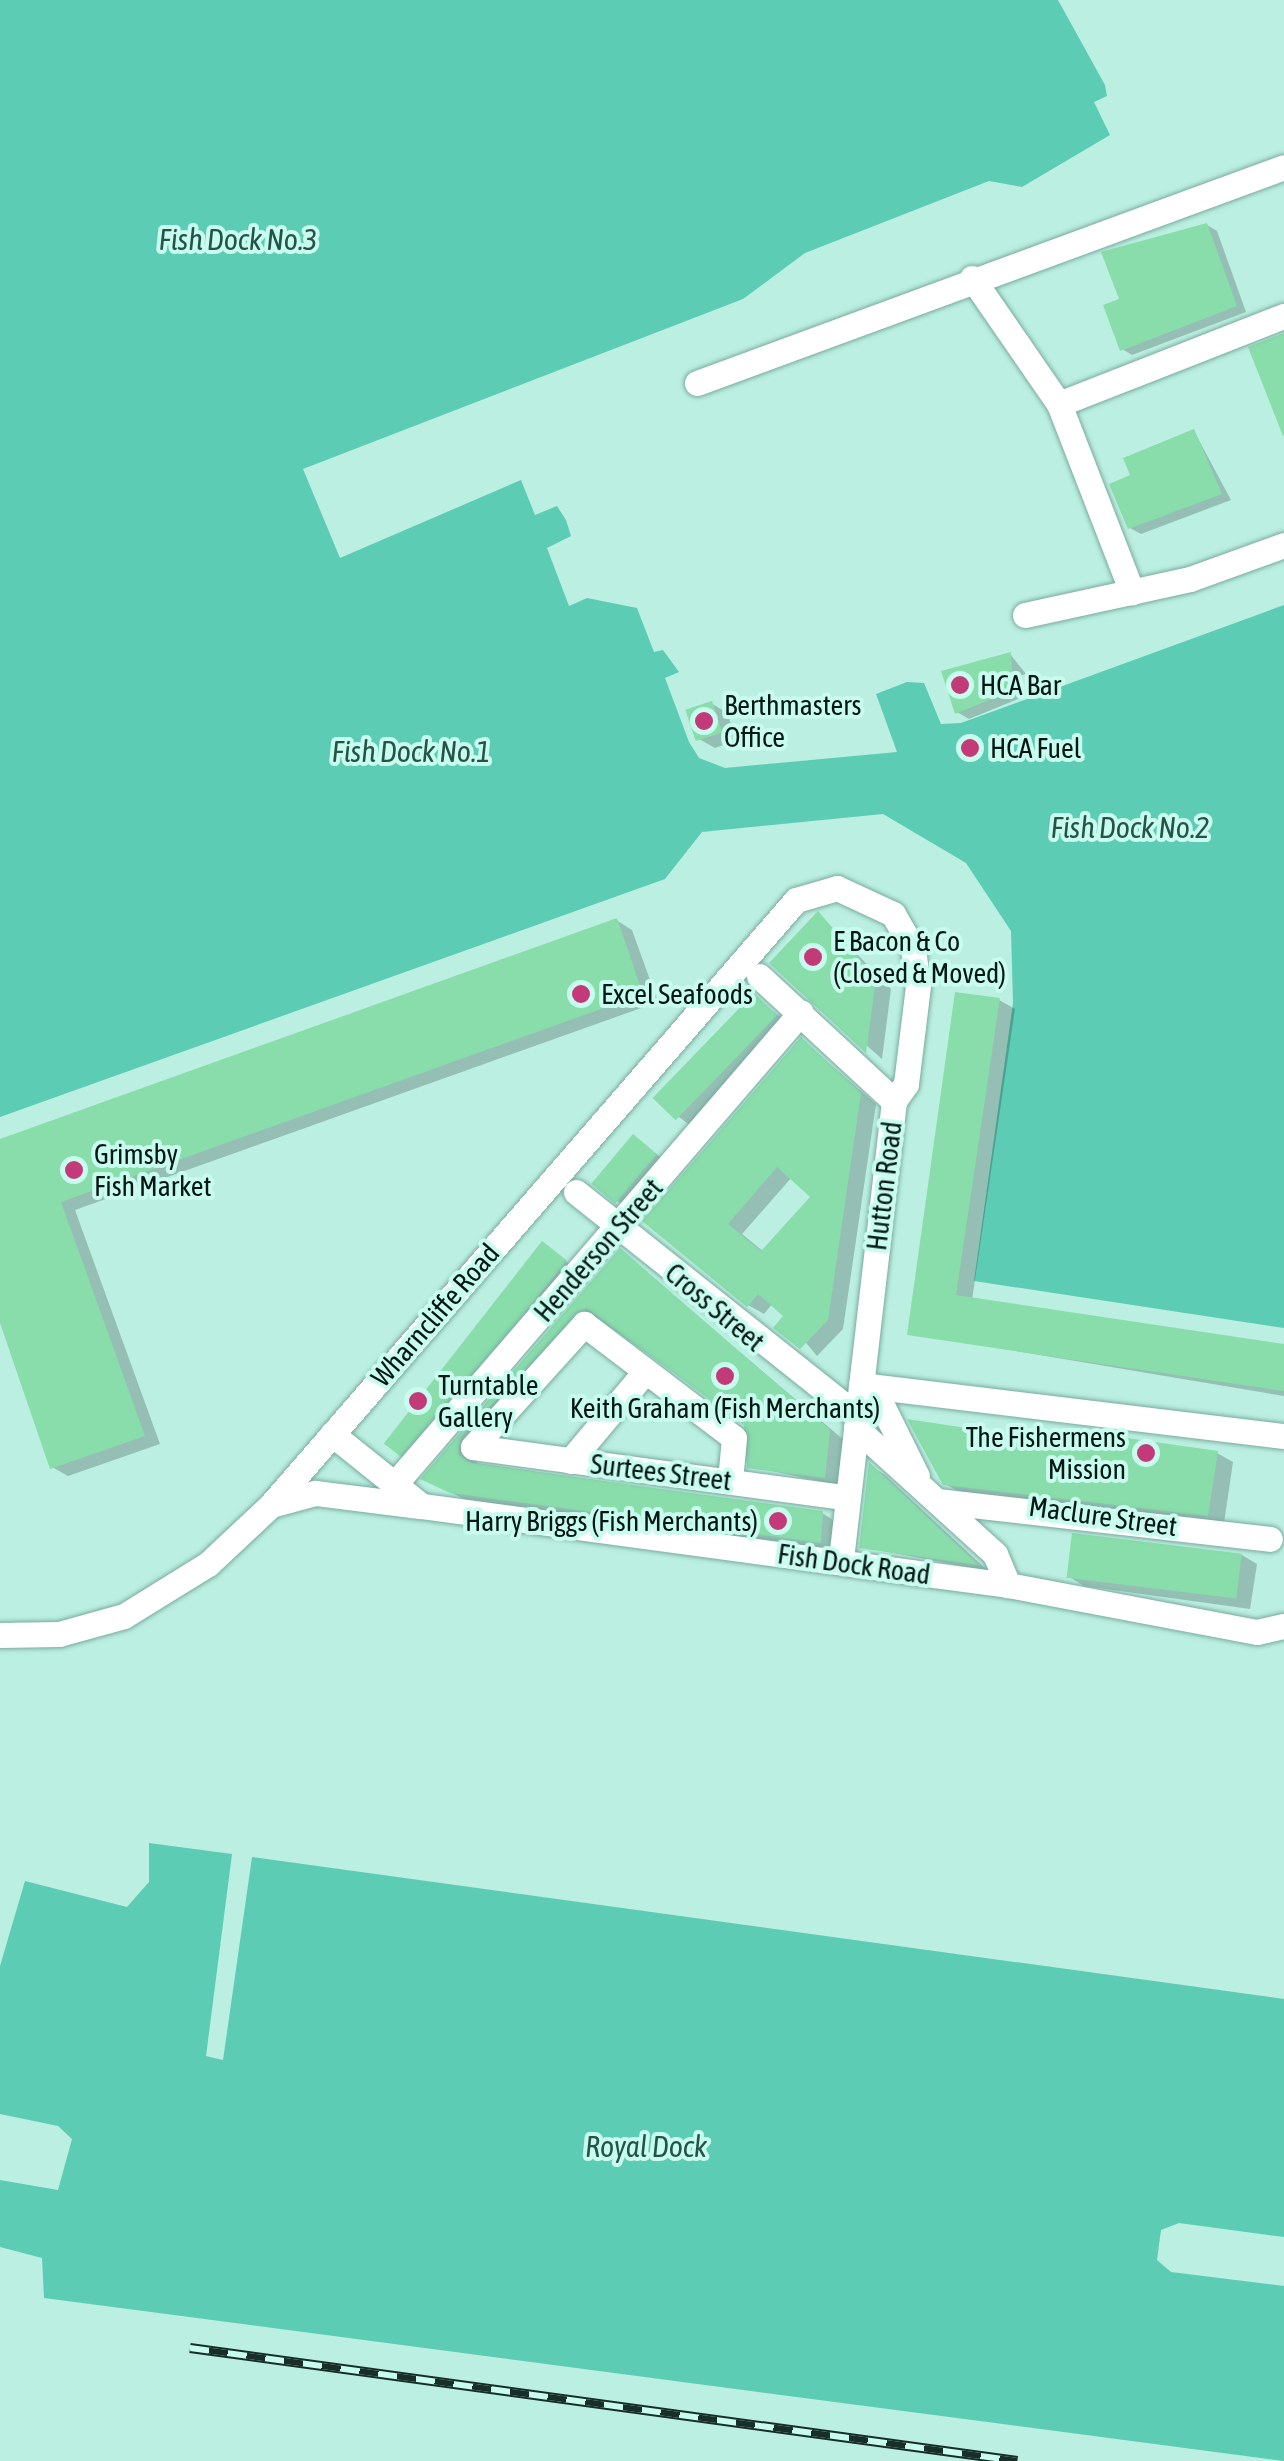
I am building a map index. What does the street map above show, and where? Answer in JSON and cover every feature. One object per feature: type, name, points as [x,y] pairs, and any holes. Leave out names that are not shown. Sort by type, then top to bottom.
[{"type":"street","points":[[697,384],[972,278],[1284,167]]},
{"type":"street","points":[[972,278],[1059,404],[1132,592]]},
{"type":"street","points":[[1059,404],[1284,316]]},
{"type":"street","points":[[1025,615],[1132,592],[1284,545]]},
{"type":"street","name":"Hutton Road","points":[[806,893],[868,895],[913,948],[913,1025],[906,1084],[894,1101],[867,1386],[857,1422],[840,1562]]},
{"type":"street","name":"Wharncliffe Road","points":[[0,1636],[74,1631],[156,1601],[272,1506],[806,893]]},
{"type":"street","points":[[760,976],[894,1101]]},
{"type":"street","name":"Henderson Street","points":[[392,1486],[801,1012]]},
{"type":"street","name":"Cross Street","points":[[576,1192],[857,1422],[995,1554],[1008,1585]]},
{"type":"street","name":"Surtees Street","points":[[643,1374],[584,1324],[474,1448],[848,1498]]},
{"type":"street","points":[[570,1460],[643,1374],[734,1438],[730,1480]]},
{"type":"street","points":[[867,1386],[1284,1436]]},
{"type":"street","name":"Cross Street","points":[[867,1386],[930,1495]]},
{"type":"street","name":"Fish Dock Road","points":[[332,1434],[392,1486],[422,1506]]},
{"type":"street","name":"Fish Dock Road","points":[[272,1506],[315,1493],[1008,1585],[1256,1632],[1284,1627]]},
{"type":"street","name":"Maclure Street","points":[[930,1495],[1270,1539]]},
{"type":"water","points":[[0,0],[1058,0],[1105,85],[1107,96],[1094,102],[1110,135],[1022,187],[989,181],[805,253],[743,299],[303,469],[340,558],[521,480],[535,515],[557,506],[566,520],[571,536],[547,548],[569,606],[587,598],[637,608],[654,652],[663,650],[679,672],[665,678],[689,742],[699,758],[725,768],[897,752],[876,694],[907,682],[924,683],[941,724],[961,723],[1284,605],[1284,1328],[974,1281],[1013,1003],[1011,931],[966,863],[883,814],[702,832],[665,879],[0,1117]]},
{"type":"water","name":"Royal Dock","points":[[149,1843],[232,1854],[206,2056],[223,2060],[252,1857],[1284,1999],[1284,2461],[44,2298],[42,2258],[0,2247],[0,2180],[58,2190],[72,2139],[58,2126],[0,2114],[0,1966],[25,1881],[127,1907],[149,1882]]},
{"type":"pier","points":[[1179,2223],[1284,2237],[1284,2286],[1171,2272],[1157,2260],[1161,2230]]},
{"type":"building","points":[[1207,223],[1237,306],[1120,351],[1103,305],[1119,299],[1101,252]]},
{"type":"building","points":[[1284,333],[1284,435],[1283,436],[1248,347]]},
{"type":"building","points":[[1194,429],[1222,494],[1128,529],[1109,484],[1130,475],[1123,458]]},
{"type":"building","points":[[1011,652],[1013,690],[955,714],[941,671]]},
{"type":"building","name":"Berthmasters Office","points":[[712,701],[722,732],[696,741],[685,710]]},
{"type":"building","points":[[818,911],[876,978],[866,1053],[769,963]]},
{"type":"building","name":"Grimsby Fish Market","points":[[617,918],[643,994],[61,1202],[145,1436],[50,1469],[0,1323],[0,1139]]},
{"type":"building","points":[[955,992],[1000,998],[956,1295],[1284,1344],[1284,1391],[907,1335]]},
{"type":"building","points":[[754,993],[777,1015],[676,1120],[653,1098]]},
{"type":"building","points":[[801,1037],[861,1093],[828,1320],[800,1349],[773,1328],[783,1316],[758,1294],[747,1307],[642,1221]],"holes":[[[777,1167],[810,1197],[761,1251],[728,1224]]]},
{"type":"building","points":[[633,1134],[657,1154],[615,1204],[591,1184]]},
{"type":"building","points":[[542,1241],[566,1260],[408,1463],[384,1444]]},
{"type":"building","points":[[620,1248],[830,1430],[825,1478],[747,1468],[744,1425],[586,1308],[461,1436],[458,1454],[471,1463],[823,1511],[821,1543],[450,1493],[420,1479]]},
{"type":"building","points":[[907,1419],[1111,1450],[1113,1436],[1218,1451],[1208,1516],[943,1485]]},
{"type":"building","points":[[869,1462],[978,1565],[859,1548]]},
{"type":"building","points":[[1072,1533],[1242,1554],[1236,1599],[1067,1578]]},
{"type":"railway","points":[[190,2348],[1017,2461]]},
{"type":"place","name":"HCA Bar","points":[[960,685]]},
{"type":"place","name":"Berthmasters Office","points":[[704,721]]},
{"type":"place","name":"HCA Fuel","points":[[970,748]]},
{"type":"place","name":"E Bacon & Co (Closed & Moved)","points":[[813,957]]},
{"type":"place","name":"Excel Seafoods","points":[[581,994]]},
{"type":"place","name":"Grimsby Fish Market","points":[[74,1170]]},
{"type":"place","name":"Keith Graham (Fish Merchants)","points":[[725,1376]]},
{"type":"place","name":"Turntable Gallery","points":[[418,1401]]},
{"type":"place","name":"The Fishermens Mission","points":[[1146,1453]]},
{"type":"place","name":"Harry Briggs (Fish Merchants)","points":[[778,1521]]},
{"type":"water label","name":"Fish Dock No.3","points":[[238,239]]},
{"type":"water label","name":"Fish Dock No.1","points":[[411,751]]},
{"type":"water label","name":"Fish Dock No.2","points":[[1130,827]]}]
